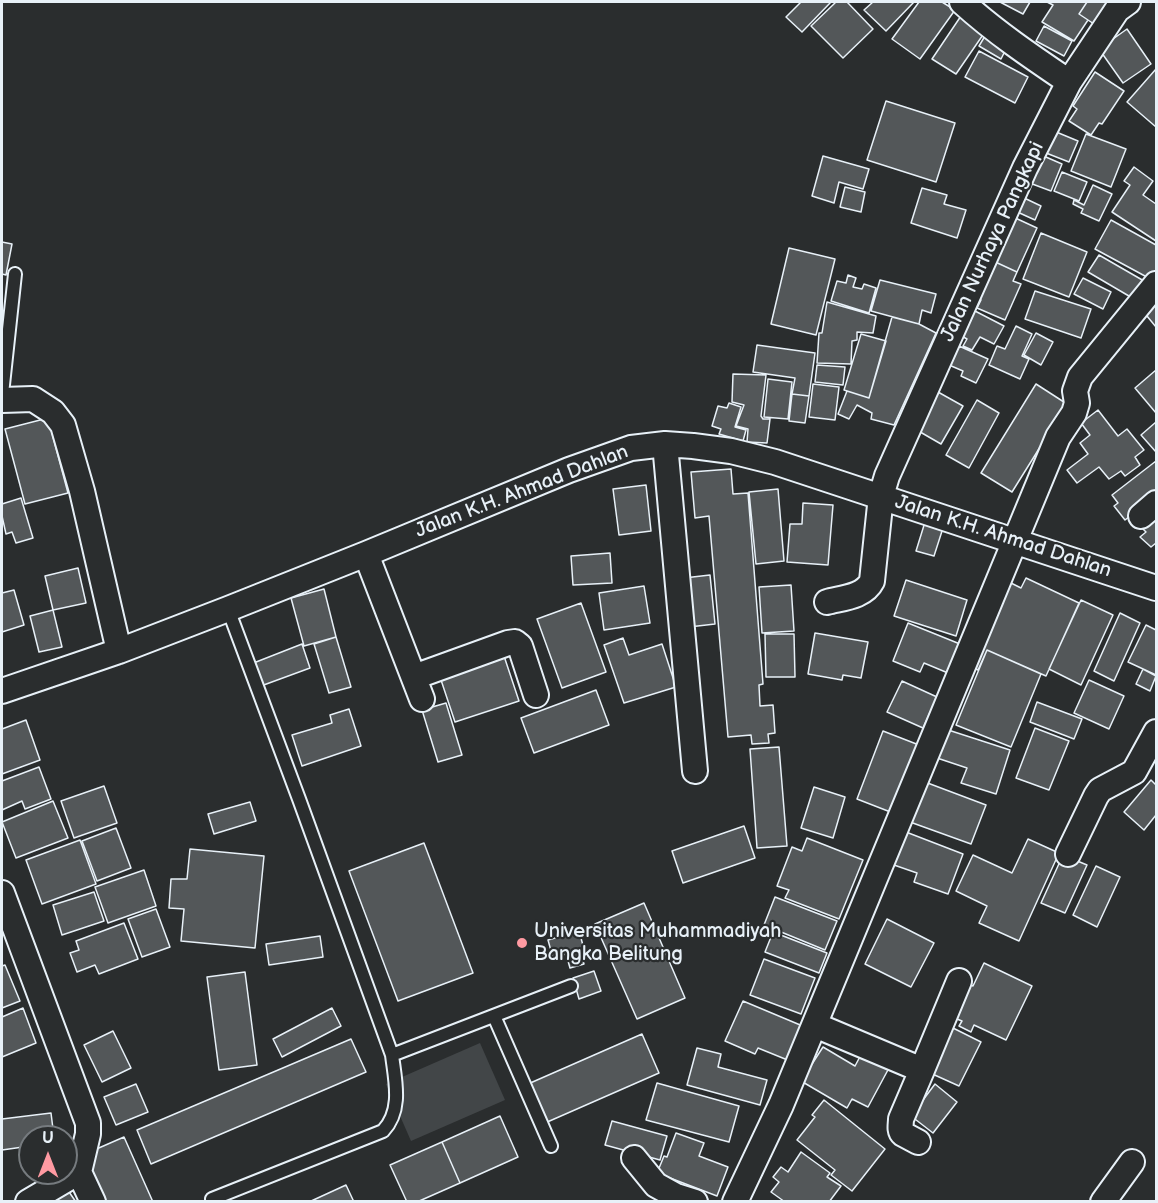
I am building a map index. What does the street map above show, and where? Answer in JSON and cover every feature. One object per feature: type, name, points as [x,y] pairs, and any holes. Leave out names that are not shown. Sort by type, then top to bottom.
[{"type":"street","points":[[962,2],[1022,51],[1069,82]]},
{"type":"street","name":"Jalan Nurhaya Pangkapi","points":[[827,602],[859,594],[869,588],[872,581],[881,496],[887,476],[1021,178],[1069,82],[1102,30],[1117,10],[1128,2]]},
{"type":"street","points":[[735,1202],[781,1105],[815,1025],[1058,437],[1074,413],[1077,403],[1075,391],[1080,377],[1156,284]]},
{"type":"street","points":[[2,400],[33,399],[53,412],[63,425],[82,491],[119,651]]},
{"type":"street","points":[[665,444],[695,771]]},
{"type":"street","name":"Jalan K.H. Ahmad Dahlan","points":[[2,691],[119,651],[228,609],[569,470],[631,448],[665,444],[731,451],[775,462],[1156,588]]},
{"type":"street","points":[[366,554],[418,688],[507,643],[515,642],[519,646],[536,695]]},
{"type":"street","points":[[1068,854],[1100,790],[1134,772],[1156,732]]},
{"type":"street","points":[[2,893],[88,1123],[88,1134],[79,1172],[93,1202]]},
{"type":"street","points":[[918,1142],[901,1133],[901,1119],[958,981]]},
{"type":"street","points":[[815,1025],[922,1071]]},
{"type":"street","points":[[634,1158],[656,1185],[664,1191],[695,1202]]},
{"type":"street","points":[[1109,1199],[1132,1162]]},
{"type":"street","points":[[28,1202],[79,1172]]},
{"type":"lane","points":[[2,394],[15,274]]},
{"type":"lane","points":[[212,1199],[383,1131],[392,1119],[396,1104],[392,1055],[228,609]]},
{"type":"lane","points":[[392,1055],[571,986]]},
{"type":"lane","points":[[494,1016],[552,1146]]},
{"type":"shaded area","points":[[480,1043],[505,1100],[411,1141],[386,1084]]},
{"type":"building","points":[[801,2],[831,2],[802,32],[786,17]]},
{"type":"building","points":[[836,2],[847,2],[873,29],[843,58],[811,26]]},
{"type":"building","points":[[873,2],[914,2],[886,31],[864,10]]},
{"type":"building","points":[[919,2],[942,2],[955,10],[920,59],[892,39]]},
{"type":"building","points":[[1000,2],[1030,2],[1023,14]]},
{"type":"building","points":[[1047,2],[1087,2],[1079,14],[1088,20],[1074,41],[1042,22],[1053,5]]},
{"type":"building","points":[[1087,2],[1107,2],[1094,24],[1079,14]]},
{"type":"building","points":[[963,13],[987,29],[956,74],[932,59]]},
{"type":"building","points":[[1044,26],[1072,41],[1064,56],[1036,41]]},
{"type":"building","points":[[1127,29],[1151,64],[1123,83],[1099,49]]},
{"type":"building","points":[[988,31],[1009,43],[1001,59],[979,46]]},
{"type":"building","points":[[979,51],[1028,77],[1015,103],[965,77]]},
{"type":"building","points":[[1156,69],[1156,127],[1127,102]]},
{"type":"building","points":[[1095,72],[1124,91],[1102,124],[1099,123],[1091,135],[1069,121],[1077,109],[1073,106]]},
{"type":"building","points":[[886,101],[955,123],[936,182],[867,160]]},
{"type":"building","points":[[1049,129],[1078,141],[1069,162],[1041,151]]},
{"type":"building","points":[[1086,134],[1126,149],[1111,187],[1071,171]]},
{"type":"building","points":[[1039,154],[1062,164],[1051,191],[1027,182]]},
{"type":"building","points":[[823,156],[869,169],[863,189],[839,182],[834,203],[812,196]]},
{"type":"building","points":[[1134,167],[1153,181],[1143,195],[1156,204],[1156,241],[1112,212],[1130,185],[1124,181]]},
{"type":"building","points":[[1062,172],[1087,182],[1079,201],[1054,191]]},
{"type":"building","points":[[1093,185],[1112,194],[1099,221],[1081,213],[1083,209],[1073,204],[1074,200],[1084,205]]},
{"type":"building","points":[[845,187],[865,192],[861,212],[840,207]]},
{"type":"building","points":[[922,188],[947,195],[944,204],[966,210],[957,238],[911,223]]},
{"type":"building","points":[[1020,196],[1041,206],[1035,220],[1013,210]]},
{"type":"building","points":[[1011,216],[1037,228],[1017,272],[991,260]]},
{"type":"building","points":[[1111,220],[1156,245],[1156,282],[1095,249]]},
{"type":"building","points":[[1041,233],[1087,252],[1069,297],[1023,279]]},
{"type":"building","points":[[2,242],[12,244],[6,275],[2,274]]},
{"type":"building","points":[[789,248],[835,259],[816,335],[771,324]]},
{"type":"building","points":[[1099,255],[1144,281],[1134,299],[1088,272]]},
{"type":"building","points":[[991,260],[1017,272],[1013,281],[1021,284],[1005,320],[977,308],[981,300],[977,299]]},
{"type":"building","points":[[848,275],[856,278],[853,287],[862,289],[864,284],[876,288],[869,313],[831,301],[837,281],[846,283]]},
{"type":"building","points":[[1083,278],[1111,292],[1103,309],[1074,294]]},
{"type":"building","points":[[880,280],[936,294],[931,313],[922,310],[919,324],[871,311]]},
{"type":"building","points":[[1035,291],[1091,309],[1081,338],[1025,319]]},
{"type":"building","points":[[1156,297],[1156,327],[1142,310]]},
{"type":"building","points":[[827,302],[876,316],[873,333],[857,332],[857,340],[852,341],[851,364],[817,363],[819,333],[822,333]]},
{"type":"building","points":[[975,311],[1004,326],[994,344],[980,337],[972,350],[963,346],[967,339],[956,333],[969,322]]},
{"type":"building","points":[[892,317],[919,324],[936,333],[894,425],[871,419],[872,413],[857,405],[849,419],[838,414],[847,391],[869,398]]},
{"type":"building","points":[[1016,326],[1032,334],[1022,356],[1029,359],[1020,379],[989,365],[997,346],[1005,349]]},
{"type":"building","points":[[1036,333],[1053,342],[1041,365],[1024,355]]},
{"type":"building","points":[[861,334],[886,341],[869,398],[844,390]]},
{"type":"building","points":[[757,345],[815,353],[809,396],[792,394],[795,378],[753,372]]},
{"type":"building","points":[[959,346],[988,359],[976,383],[961,376],[963,371],[949,365]]},
{"type":"building","points":[[817,365],[845,367],[843,385],[815,382]]},
{"type":"building","points":[[1156,370],[1156,413],[1135,388]]},
{"type":"building","points":[[733,374],[766,375],[761,416],[763,419],[770,419],[767,443],[747,442],[748,429],[736,426],[744,405],[732,402]]},
{"type":"building","points":[[768,379],[792,382],[788,419],[764,417]]},
{"type":"building","points":[[813,384],[839,387],[835,420],[809,417]]},
{"type":"building","points":[[1036,384],[1067,404],[1012,492],[981,473]]},
{"type":"building","points":[[938,392],[963,406],[941,444],[915,429]]},
{"type":"building","points":[[792,394],[809,396],[805,423],[789,421]]},
{"type":"building","points":[[977,400],[999,413],[969,468],[946,455]]},
{"type":"building","points":[[729,403],[741,407],[735,427],[746,430],[743,441],[719,434],[721,429],[712,426],[718,406],[727,408]]},
{"type":"building","points":[[1098,410],[1118,436],[1127,429],[1144,450],[1135,457],[1140,465],[1125,476],[1121,471],[1109,479],[1099,467],[1077,483],[1067,470],[1088,454],[1080,443],[1090,435],[1081,423]]},
{"type":"building","points":[[48,418],[68,493],[25,504],[5,429]]},
{"type":"building","points":[[1156,422],[1156,452],[1141,435]]},
{"type":"building","points":[[1156,461],[1156,496],[1125,520],[1114,506],[1118,503],[1112,495]]},
{"type":"building","points":[[731,469],[733,494],[748,493],[763,684],[759,685],[760,706],[773,705],[775,733],[768,734],[769,743],[752,744],[751,735],[728,737],[709,516],[695,518],[691,472]]},
{"type":"building","points":[[646,485],[651,531],[619,535],[613,489]]},
{"type":"building","points":[[778,489],[784,561],[756,564],[749,492]]},
{"type":"building","points":[[21,498],[33,538],[16,543],[12,532],[6,534],[2,504]]},
{"type":"building","points":[[803,503],[833,505],[828,565],[787,562],[790,524],[802,524]]},
{"type":"building","points":[[1156,508],[1156,543],[1151,547],[1140,537],[1146,532],[1138,524]]},
{"type":"building","points":[[925,522],[943,528],[934,556],[916,551]]},
{"type":"building","points":[[610,553],[612,583],[573,585],[571,556]]},
{"type":"building","points":[[78,568],[86,603],[53,610],[45,576]]},
{"type":"building","points":[[710,575],[715,624],[689,627],[684,578]]},
{"type":"building","points":[[1026,578],[1079,603],[1046,676],[987,650],[978,670],[970,666],[1009,582],[1021,588]]},
{"type":"building","points":[[906,580],[967,600],[956,636],[894,616]]},
{"type":"building","points":[[791,585],[794,631],[762,633],[759,587]]},
{"type":"building","points":[[644,586],[650,623],[604,630],[599,593]]},
{"type":"building","points":[[324,589],[336,637],[304,646],[291,598]]},
{"type":"building","points":[[14,590],[24,625],[2,632],[2,593]]},
{"type":"building","points":[[1081,600],[1113,615],[1081,685],[1049,669]]},
{"type":"building","points":[[581,603],[606,672],[562,688],[537,619]]},
{"type":"building","points":[[53,610],[62,647],[39,652],[30,616]]},
{"type":"building","points":[[1120,613],[1140,623],[1114,681],[1094,671]]},
{"type":"building","points":[[908,623],[960,644],[948,673],[924,663],[920,672],[893,661]]},
{"type":"building","points":[[1146,625],[1156,630],[1156,675],[1128,662]]},
{"type":"building","points":[[815,633],[868,642],[861,678],[843,675],[842,680],[808,674]]},
{"type":"building","points":[[765,634],[794,634],[795,677],[766,677]]},
{"type":"building","points":[[336,637],[351,687],[329,693],[314,644]]},
{"type":"building","points":[[623,638],[629,655],[662,644],[676,687],[624,703],[604,645]]},
{"type":"building","points":[[302,644],[310,668],[261,686],[251,664]]},
{"type":"building","points":[[987,650],[1041,674],[1011,747],[956,725]]},
{"type":"building","points":[[504,656],[519,701],[455,722],[440,677]]},
{"type":"building","points":[[1143,669],[1156,676],[1150,691],[1136,684]]},
{"type":"building","points":[[1089,680],[1124,696],[1109,729],[1074,713]]},
{"type":"building","points":[[902,681],[937,697],[923,728],[887,712]]},
{"type":"building","points":[[596,690],[609,725],[534,753],[521,718]]},
{"type":"building","points":[[1037,702],[1082,719],[1074,739],[1030,722]]},
{"type":"building","points":[[446,703],[462,755],[438,762],[422,710]]},
{"type":"building","points":[[349,709],[361,746],[302,766],[292,735],[332,723],[330,715]]},
{"type":"building","points":[[26,720],[40,760],[2,774],[2,729]]},
{"type":"building","points":[[939,727],[1010,750],[996,794],[961,783],[967,768],[937,758]]},
{"type":"building","points":[[1035,728],[1069,741],[1049,790],[1016,778]]},
{"type":"building","points":[[883,731],[919,745],[893,813],[857,799]]},
{"type":"building","points":[[779,747],[787,846],[757,848],[750,749]]},
{"type":"building","points":[[39,767],[51,799],[25,809],[22,801],[2,810],[2,781]]},
{"type":"building","points":[[1151,780],[1156,785],[1156,815],[1144,830],[1124,812]]},
{"type":"building","points":[[925,782],[986,805],[971,844],[910,822]]},
{"type":"building","points":[[104,786],[117,823],[74,838],[61,801]]},
{"type":"building","points":[[814,787],[845,797],[833,838],[801,828]]},
{"type":"building","points":[[53,801],[68,838],[16,858],[2,822]]},
{"type":"building","points":[[250,802],[256,821],[214,834],[208,814]]},
{"type":"building","points":[[744,826],[755,858],[683,883],[672,851]]},
{"type":"building","points":[[116,828],[131,868],[97,881],[82,841]]},
{"type":"building","points":[[906,832],[963,854],[948,894],[914,882],[917,873],[894,865]]},
{"type":"building","points":[[807,838],[863,860],[839,919],[785,898],[789,890],[777,886],[792,847],[802,851]]},
{"type":"building","points":[[1028,839],[1059,853],[1019,941],[979,923],[987,906],[956,891],[973,855],[1012,873]]},
{"type":"building","points":[[80,840],[96,884],[42,904],[26,860]]},
{"type":"building","points":[[424,843],[473,973],[398,1001],[349,871]]},
{"type":"building","points":[[190,849],[264,856],[255,948],[181,941],[184,909],[169,908],[171,879],[187,879]]},
{"type":"building","points":[[1063,855],[1087,865],[1065,913],[1041,903]]},
{"type":"building","points":[[1096,866],[1120,877],[1097,927],[1073,915]]},
{"type":"building","points":[[144,870],[156,906],[108,923],[95,887]]},
{"type":"building","points":[[94,892],[104,921],[62,935],[53,905]]},
{"type":"building","points":[[775,897],[837,921],[825,950],[764,925]]},
{"type":"building","points":[[644,903],[685,998],[637,1019],[595,924]]},
{"type":"building","points":[[156,909],[170,947],[142,957],[128,919]]},
{"type":"building","points":[[887,919],[934,943],[911,987],[865,964]]},
{"type":"building","points":[[124,923],[138,959],[99,974],[95,965],[77,972],[70,953],[79,950],[76,941]]},
{"type":"building","points":[[579,931],[584,949],[580,950],[584,964],[570,968],[566,954],[553,958],[548,940]]},
{"type":"building","points":[[773,932],[827,953],[819,973],[765,952]]},
{"type":"building","points":[[320,936],[323,957],[269,965],[266,944]]},
{"type":"building","points":[[764,959],[815,978],[801,1014],[750,995]]},
{"type":"building","points":[[984,963],[1032,986],[1006,1040],[974,1025],[971,1032],[959,1026],[962,1021],[952,1017],[963,981],[973,986]]},
{"type":"building","points":[[5,965],[20,1001],[2,1008],[2,966]]},
{"type":"building","points":[[594,971],[601,991],[579,999],[573,978]]},
{"type":"building","points":[[245,972],[257,1065],[219,1070],[207,977]]},
{"type":"building","points":[[743,1001],[805,1027],[790,1061],[758,1048],[755,1054],[725,1041]]},
{"type":"building","points":[[23,1008],[36,1043],[2,1057],[2,1017]]},
{"type":"building","points":[[332,1008],[341,1026],[282,1057],[273,1039]]},
{"type":"building","points":[[951,1027],[981,1042],[959,1086],[928,1072]]},
{"type":"building","points":[[113,1031],[131,1068],[102,1082],[84,1045]]},
{"type":"building","points":[[642,1034],[659,1073],[545,1123],[528,1084]]},
{"type":"building","points":[[351,1039],[366,1072],[151,1164],[137,1130]]},
{"type":"building","points":[[823,1047],[855,1066],[863,1051],[889,1068],[868,1107],[852,1099],[847,1108],[801,1081]]},
{"type":"building","points":[[697,1048],[721,1054],[718,1067],[767,1080],[760,1105],[687,1085]]},
{"type":"building","points":[[657,1083],[739,1106],[729,1142],[646,1120]]},
{"type":"building","points":[[136,1084],[148,1112],[116,1125],[104,1097]]},
{"type":"building","points":[[935,1084],[957,1102],[933,1133],[911,1116]]},
{"type":"building","points":[[824,1100],[885,1149],[852,1191],[831,1175],[835,1170],[797,1140],[815,1117],[812,1115]]},
{"type":"building","points":[[51,1113],[52,1125],[18,1125],[18,1148],[2,1150],[2,1119]]},
{"type":"building","points":[[500,1116],[518,1157],[460,1183],[442,1142]]},
{"type":"building","points":[[612,1121],[667,1136],[660,1160],[605,1145]]},
{"type":"building","points":[[676,1133],[704,1143],[699,1156],[728,1167],[717,1196],[657,1173],[664,1156],[667,1157]]},
{"type":"building","points":[[124,1137],[153,1202],[106,1202],[85,1154]]},
{"type":"building","points":[[442,1142],[460,1183],[417,1202],[407,1202],[390,1165]]},
{"type":"building","points":[[801,1152],[830,1173],[827,1177],[841,1186],[829,1202],[785,1202],[771,1192],[779,1182],[773,1177],[781,1167],[788,1172]]},
{"type":"building","points":[[346,1185],[354,1202],[309,1202]]},
{"type":"building","points":[[67,1189],[76,1202],[49,1202]]},
{"type":"place","name":"Universitas Muhammadiyah Bangka Belitung","points":[[522,943]]}]
